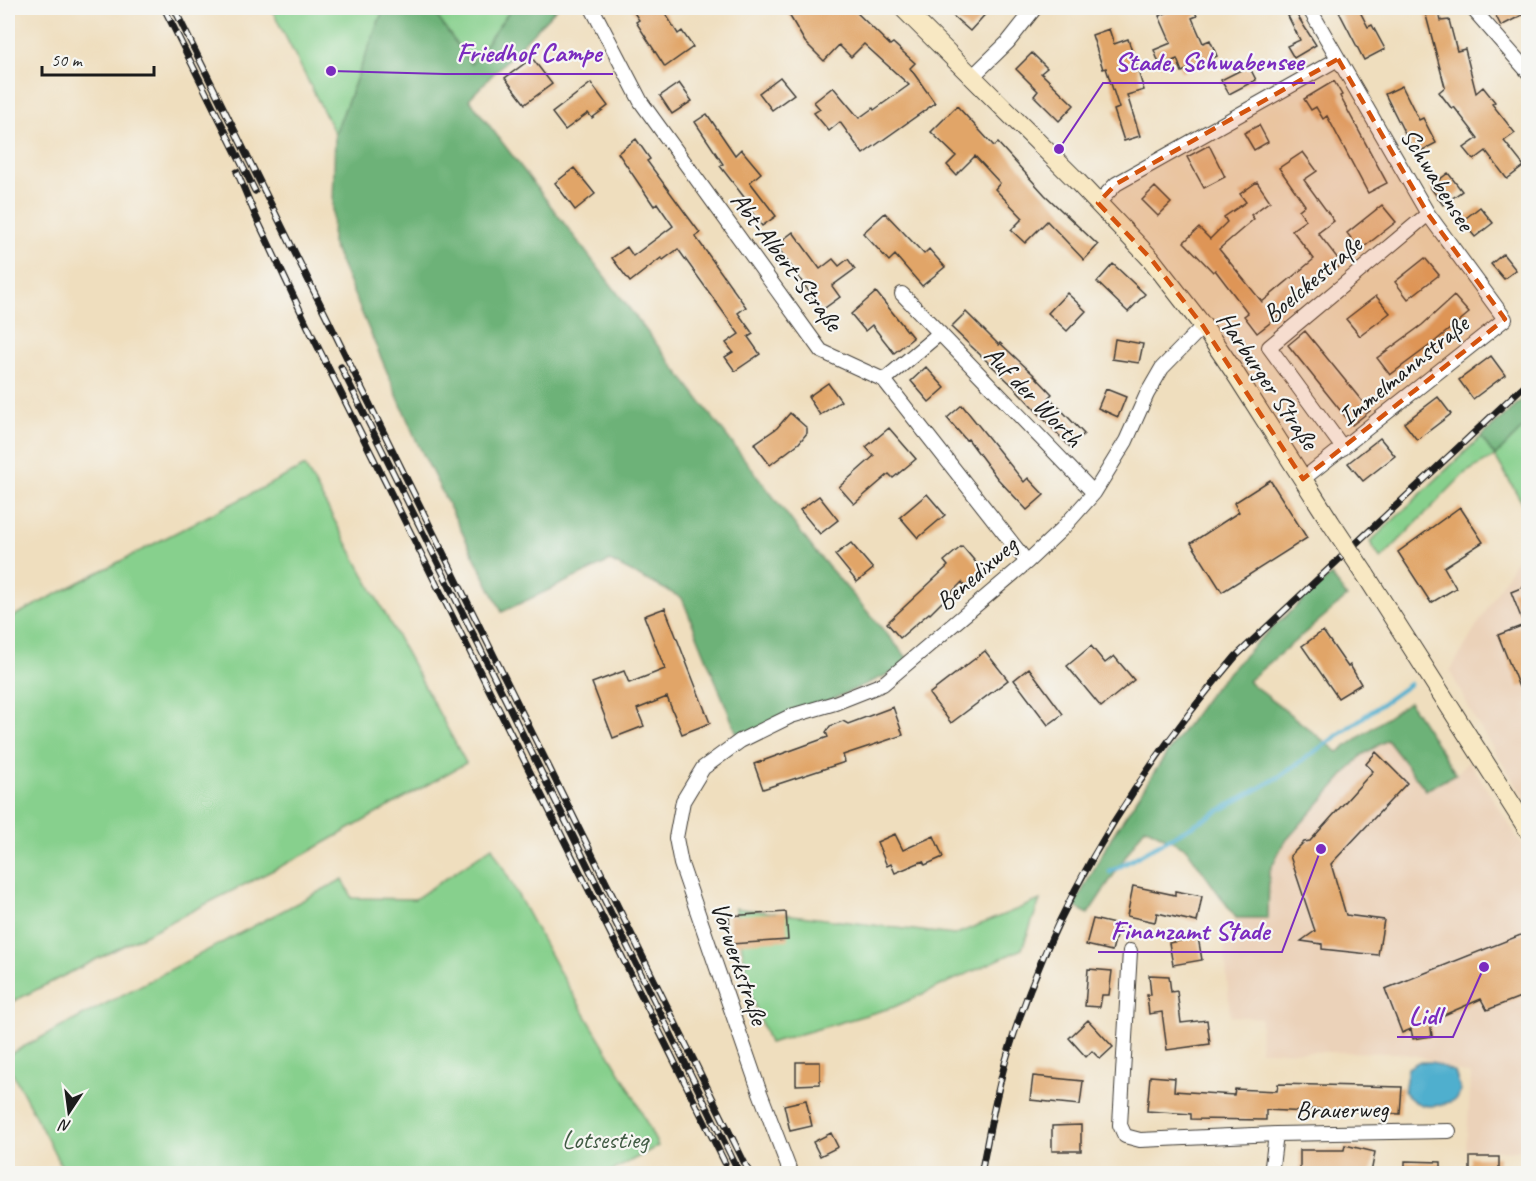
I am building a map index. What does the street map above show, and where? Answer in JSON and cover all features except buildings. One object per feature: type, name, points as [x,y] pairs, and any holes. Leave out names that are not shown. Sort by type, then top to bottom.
[{"type":"main road","name":"Harburger Straße","points":[[903,8],[1151,259],[1203,326],[1528,830]]},
{"type":"street","name":"Abt-Albert-Straße","points":[[592,8],[641,102],[821,351],[884,380],[1027,562]]},
{"type":"street","points":[[972,77],[1008,42],[1035,8]]},
{"type":"street","name":"Schwabensee","points":[[1309,8],[1428,214],[1505,319]]},
{"type":"street","points":[[1472,8],[1528,72]]},
{"type":"street","points":[[1098,203],[1116,184],[1338,59]]},
{"type":"street","name":"Boelckestraße","points":[[1344,448],[1269,346],[1428,214]]},
{"type":"street","name":"Auf der Worth","points":[[902,294],[1094,493]]},
{"type":"street","name":"Immelmannstraße","points":[[1303,479],[1505,319]]},
{"type":"street","name":"Benedixweg","points":[[703,768],[740,741],[791,716],[835,703],[883,684],[1027,562],[1062,530],[1094,493],[1126,441],[1147,394],[1162,368],[1203,326]]},
{"type":"street","points":[[884,380],[940,333]]},
{"type":"street","name":"Vorwerkstraße","points":[[703,768],[683,801],[676,838],[681,864],[755,1079],[791,1173]]},
{"type":"street","points":[[1130,951],[1119,1125],[1125,1136],[1140,1140],[1276,1134]]},
{"type":"street","name":"Brauerweg","points":[[1270,1173],[1276,1134],[1449,1131]]},
{"type":"highlighted area","points":[[1338,59],[1428,214],[1505,319],[1303,479],[1203,326],[1151,259],[1098,203],[1116,184]]},
{"type":"shaded area","points":[[1528,540],[1528,804],[1474,718],[1450,671]]},
{"type":"shaded area","points":[[1387,740],[1456,774],[1469,761],[1528,854],[1528,1151],[1466,1149],[1471,1075],[1422,1057],[1398,1053],[1260,1051],[1261,1018],[1230,1016],[1224,941],[1236,918],[1267,918],[1269,872],[1283,844],[1362,755]]},
{"type":"green space","points":[[271,8],[384,8],[335,134]]},
{"type":"green space","points":[[384,8],[431,8],[471,64],[512,8],[557,8],[469,99],[814,550],[910,661],[904,667],[740,741],[682,598],[610,561],[502,612],[417,442],[332,243],[335,134]]},
{"type":"green space","points":[[431,8],[512,8],[471,65]]},
{"type":"green space","points":[[1528,394],[1528,423],[1495,456],[1481,437]]},
{"type":"green space","points":[[1528,423],[1527,511],[1495,456]]},
{"type":"green space","points":[[1481,437],[1495,456],[1465,473],[1381,559],[1370,542]]},
{"type":"green space","points":[[305,466],[466,763],[305,854],[8,1004],[8,619]]},
{"type":"green space","points":[[1331,575],[1347,597],[1248,681],[1338,752],[1409,702],[1456,774],[1426,790],[1387,740],[1362,755],[1283,844],[1269,872],[1268,918],[1236,918],[1186,848],[1145,827],[1088,914],[1074,906],[1111,838],[1167,753],[1214,688],[1257,642]]},
{"type":"green space","name":"Lotsestieg","points":[[492,847],[559,971],[630,1089],[658,1146],[607,1174],[65,1173],[8,1064],[8,1055],[343,879],[352,898],[415,899]]},
{"type":"green space","points":[[1040,900],[1022,949],[894,1007],[769,1043],[750,993],[735,908],[954,935]]},
{"type":"water","points":[[1418,1062],[1432,1062],[1455,1072],[1461,1091],[1457,1099],[1429,1106],[1410,1098],[1404,1092],[1408,1068]]},
{"type":"waterway","points":[[1110,872],[1279,777],[1410,684]]},
{"type":"railway","points":[[164,8],[255,191]]},
{"type":"railway","points":[[174,8],[750,1174]]},
{"type":"railway","points":[[237,172],[308,327],[725,1163]]},
{"type":"railway","points":[[341,367],[740,1174]]},
{"type":"railway","points":[[981,1174],[1000,1083],[1027,998],[1048,945],[1073,893],[1131,794],[1164,747],[1236,656],[1528,382]]},
{"type":"place","name":"Friedhof Campe","points":[[331,71]]},
{"type":"place","name":"Stade, Schwabensee","points":[[1059,149]]},
{"type":"place","name":"Finanzamt Stade","points":[[1321,849]]},
{"type":"place","name":"Lidl","points":[[1484,967]]}]
